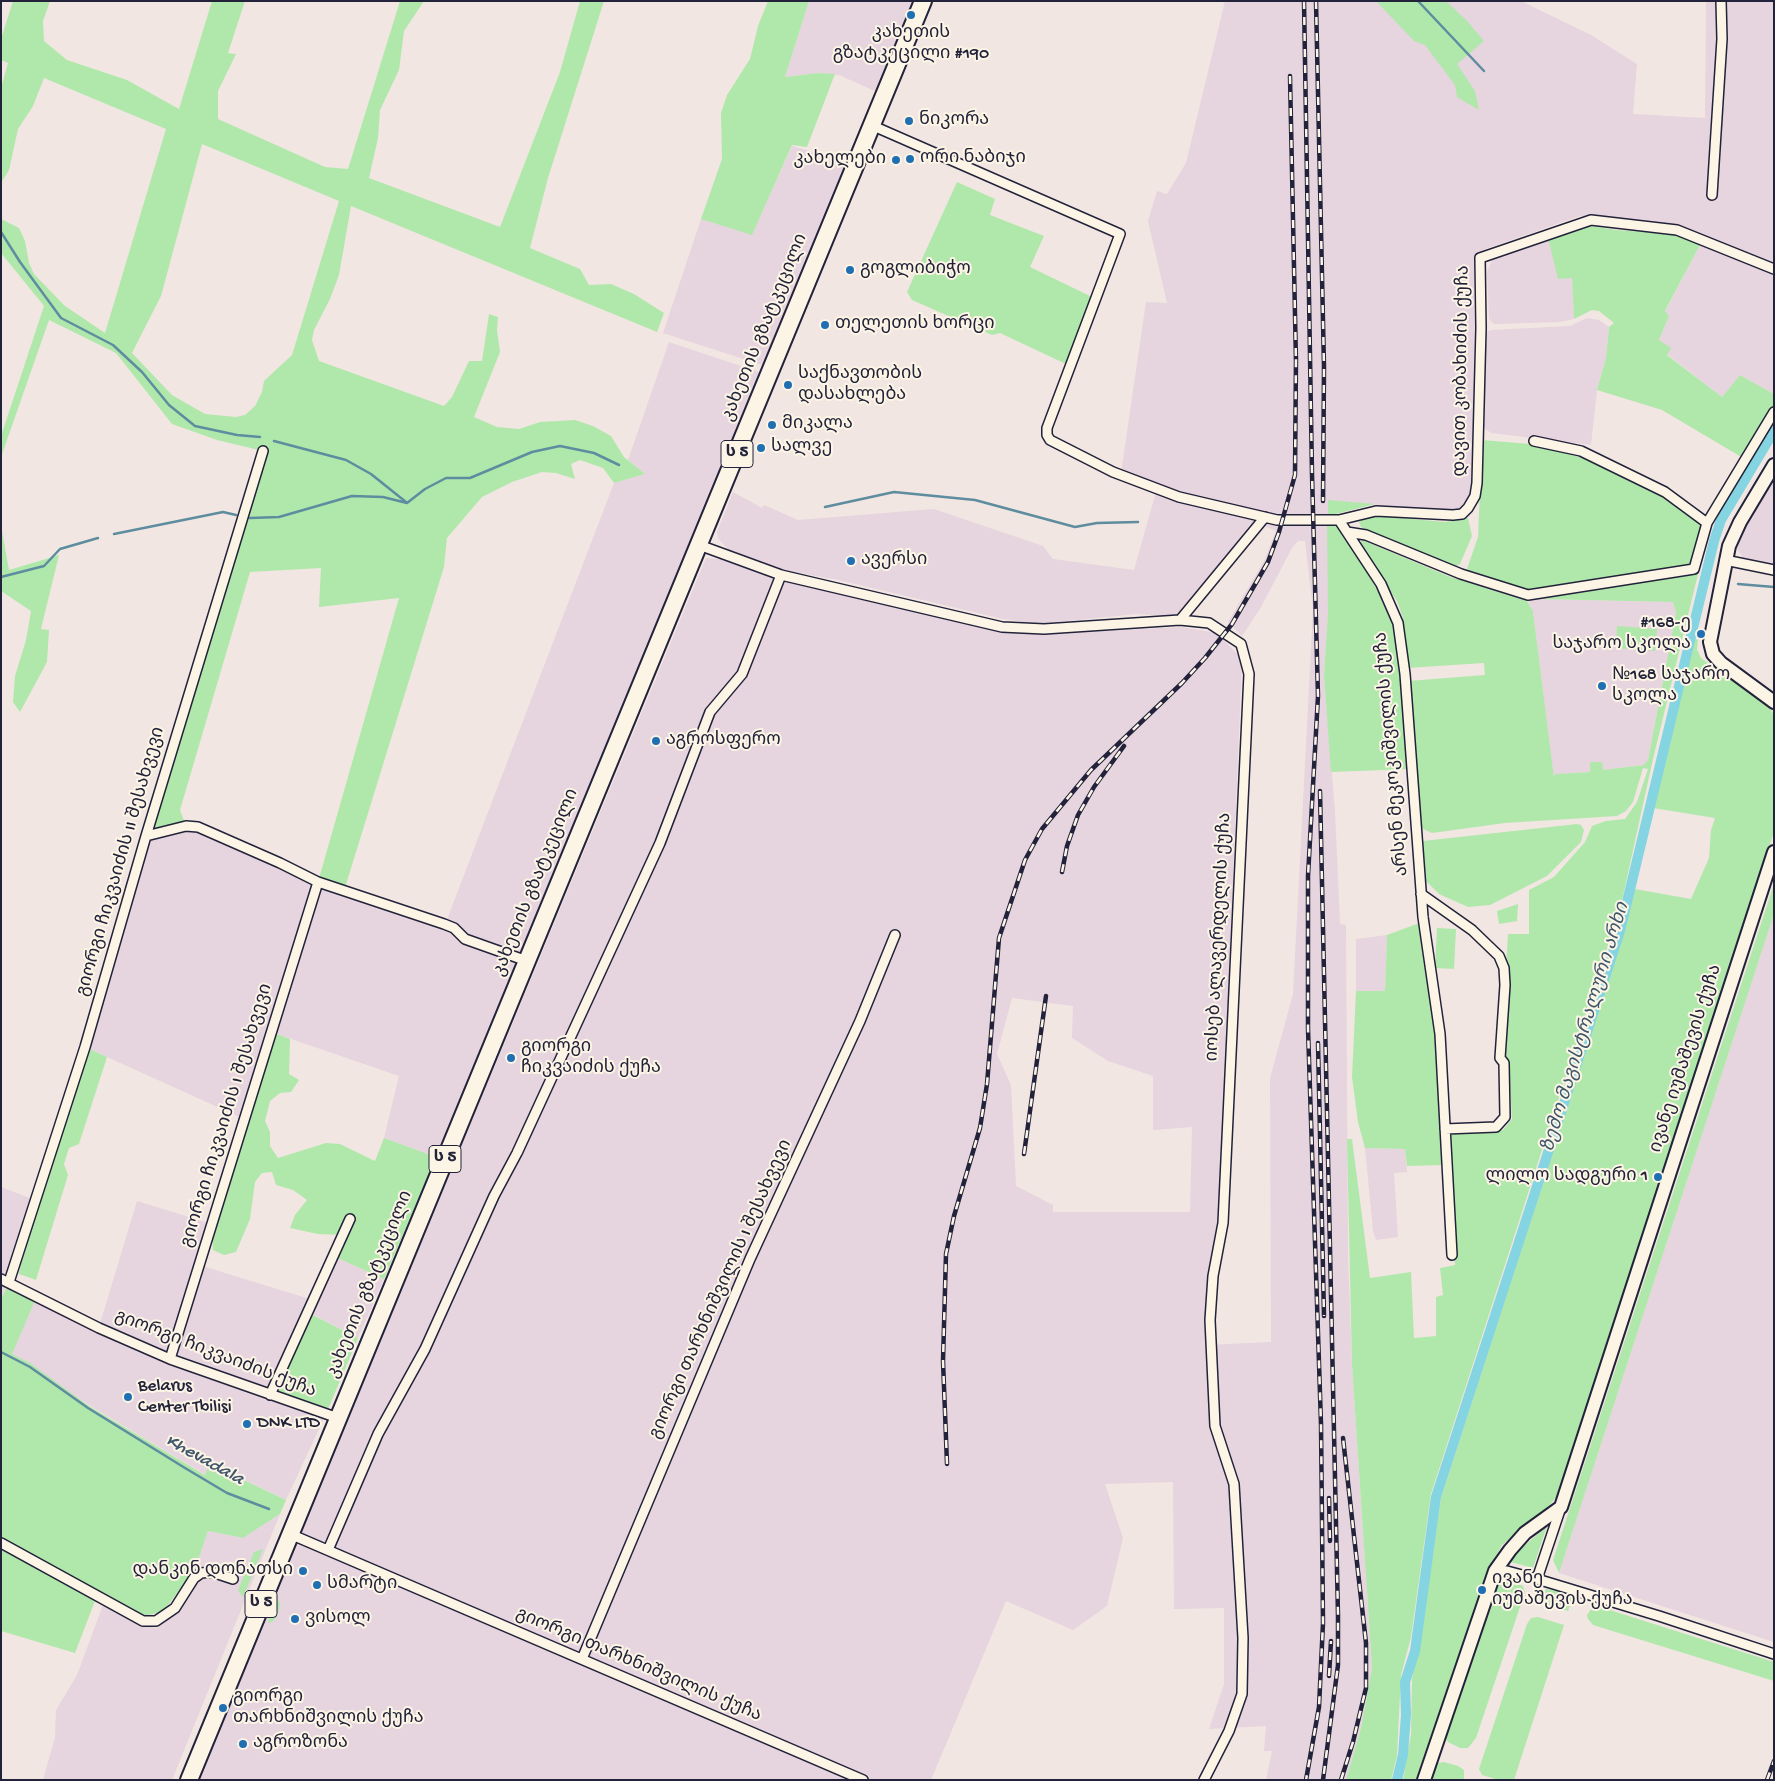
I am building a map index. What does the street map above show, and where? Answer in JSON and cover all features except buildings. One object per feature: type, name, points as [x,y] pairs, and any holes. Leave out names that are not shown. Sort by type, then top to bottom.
[{"type":"highway","name":"კახეთის გზატკეცილი","points":[[189,1780],[923,1]]},
{"type":"street","points":[[1712,195],[1722,49],[1721,1]]},
{"type":"street","points":[[871,124],[1120,234],[1047,428],[1047,435],[1050,440],[1113,472],[1179,497],[1277,520],[1339,520]]},
{"type":"street","name":"დავით კობახიძის ქუჩა","points":[[1339,520],[1376,511],[1462,514],[1475,496],[1477,483],[1481,328],[1480,258],[1591,220],[1677,230],[1774,268]]},
{"type":"street","points":[[1347,532],[1366,535],[1461,574],[1528,595],[1694,569],[1707,523],[1774,412]]},
{"type":"street","points":[[1534,441],[1581,451],[1665,492],[1707,523]]},
{"type":"street","name":"გიორგი ჩიკვაიძის II შესახვევი","points":[[5,1281],[85,1047],[146,836],[263,451]]},
{"type":"street","points":[[1774,465],[1734,534],[1725,560],[1710,634],[1711,648],[1725,666],[1774,702]]},
{"type":"street","points":[[1180,620],[1265,517]]},
{"type":"street","name":"არსენ მეკოკიშვილის ქუჩა","points":[[1339,520],[1381,584],[1398,623],[1405,674],[1421,894],[1440,1034],[1452,1255]]},
{"type":"street","name":"იოსებ ალავერდელის ქუჩა","points":[[699,545],[780,575],[1002,627],[1052,629],[1180,620],[1209,623],[1241,644],[1249,674],[1223,1223],[1213,1276],[1210,1320],[1214,1426],[1234,1484],[1243,1638],[1242,1694],[1229,1731],[1204,1780]]},
{"type":"street","points":[[1725,560],[1774,570]]},
{"type":"street","points":[[328,1550],[378,1434],[425,1349],[494,1196],[517,1153],[660,843],[710,712],[742,674],[780,575]]},
{"type":"street","points":[[146,836],[159,831],[186,826],[198,827],[318,882],[444,924],[454,928],[465,938],[527,961]]},
{"type":"street","name":"ივანე იუმაშევის ქუჩა","points":[[1537,1579],[1774,852]]},
{"type":"street","name":"გიორგი ჩიკვაიძის I შესახვევი","points":[[170,1359],[318,882]]},
{"type":"street","points":[[1421,894],[1472,930],[1499,956],[1504,968],[1505,985],[1500,1058],[1504,1064],[1505,1117],[1496,1126],[1446,1129]]},
{"type":"street","name":"გიორგი თარხნიშვილის I შესახვევი","points":[[582,1659],[750,1259],[860,1021],[895,935]]},
{"type":"street","points":[[270,1395],[350,1219]]},
{"type":"street","name":"გიორგი ჩიკვაიძის ქუჩა","points":[[5,1281],[99,1328],[170,1359],[338,1418]]},
{"type":"street","points":[[1424,1780],[1495,1571],[1525,1534],[1561,1507]]},
{"type":"street","name":"გიორგი თარხნიშვილის ქუჩა","points":[[290,1534],[864,1780]]},
{"type":"street","points":[[1,1544],[143,1622],[156,1621],[175,1608],[194,1578],[201,1573],[212,1572],[233,1579]]},
{"type":"street","points":[[1495,1571],[1508,1571],[1537,1579],[1659,1616],[1774,1654]]},
{"type":"shaded area","points":[[809,1],[916,1],[877,92],[839,75],[818,73],[785,77]]},
{"type":"shaded area","points":[[1225,1],[1521,1],[1591,35],[1637,64],[1633,114],[1705,118],[1706,1],[1774,1],[1774,263],[1683,228],[1647,221],[1580,216],[1485,249],[1474,263],[1475,399],[1471,492],[1464,505],[1457,511],[1328,501],[1328,612],[1324,675],[1335,811],[1340,924],[1346,925],[1348,1256],[1352,1365],[1372,1668],[1361,1728],[1346,1780],[1266,1780],[1272,1751],[1264,1751],[1266,1726],[1209,1729],[1224,1684],[1224,1608],[1174,1609],[1173,1482],[1105,1484],[1123,1538],[1107,1606],[1073,1630],[1006,1601],[931,1780],[198,1780],[706,558],[721,559],[775,577],[1002,629],[1049,634],[1181,627],[1217,633],[1242,659],[1219,1219],[1210,1274],[1206,1345],[1271,1342],[1270,1078],[1293,994],[1313,610],[1305,541],[1298,541],[1292,548],[1261,607],[1242,636],[1228,622],[1264,561],[1276,531],[1254,521],[1179,617],[1137,614],[1037,624],[1003,619],[838,580],[778,569],[731,553],[718,538],[717,532],[733,492],[762,508],[764,505],[798,520],[934,509],[1043,546],[1053,559],[1134,570],[1156,492],[1120,480],[1146,302],[1167,303],[1148,221],[1157,191],[1167,194],[1186,163]],"holes":[[[1012,998],[1073,1006],[1072,1038],[1108,1061],[1153,1076],[1153,1130],[1192,1127],[1190,1212],[1053,1212],[1053,1205],[1016,1186],[1011,1085],[997,1054]]]},
{"type":"shaded area","points":[[792,146],[848,162],[765,366],[663,333],[701,219],[752,234]]},
{"type":"shaded area","points":[[1548,238],[1572,278],[1574,319],[1560,322],[1494,324],[1489,319],[1487,272],[1493,258]]},
{"type":"shaded area","points":[[1701,243],[1774,274],[1774,394],[1740,375],[1722,397],[1667,354],[1659,340],[1669,316],[1665,312]]},
{"type":"shaded area","points":[[1587,318],[1599,320],[1609,327],[1606,358],[1597,390],[1591,445],[1491,433],[1484,428],[1485,333],[1491,330],[1570,326]]},
{"type":"shaded area","points":[[669,342],[762,373],[519,955],[467,936],[446,922],[614,483],[645,474],[628,460]]},
{"type":"shaded area","points":[[1774,477],[1774,566],[1743,558],[1736,547],[1746,521]]},
{"type":"shaded area","name":"№168 საჯარო სკოლა","points":[[1539,599],[1673,602],[1676,613],[1648,760],[1645,765],[1603,770],[1590,762],[1590,772],[1555,774],[1554,780],[1533,611],[1528,601]]},
{"type":"shaded area","points":[[186,826],[318,882],[444,924],[465,939],[517,960],[436,1157],[384,1138],[399,1076],[271,1032],[244,1119],[85,1047],[146,836]]},
{"type":"shaded area","points":[[1774,914],[1774,1642],[1559,1573]]},
{"type":"shaded area","points":[[1387,935],[1385,991],[1356,991],[1356,939]]},
{"type":"shaded area","points":[[1365,1148],[1405,1149],[1407,1172],[1394,1173],[1398,1237],[1376,1240],[1373,1231]]},
{"type":"shaded area","points":[[1,1187],[35,1200],[1,1299]]},
{"type":"shaded area","points":[[137,1201],[212,1224],[199,1265],[313,1300],[333,1256],[384,1279],[358,1338],[308,1312],[326,1414],[286,1500],[211,1464],[206,1475],[89,1405],[11,1354],[37,1296],[99,1327]]},
{"type":"shaded area","points":[[280,1514],[172,1780],[43,1780],[55,1737],[56,1710],[77,1675],[103,1605],[141,1626],[157,1628],[180,1610],[195,1584],[201,1578],[195,1569],[208,1531],[243,1538]]},
{"type":"green space","points":[[13,1],[50,1],[43,21],[44,41],[67,60],[127,80],[179,109],[212,1],[245,1],[228,53],[236,54],[218,91],[218,119],[325,167],[348,169],[400,1],[424,1],[404,31],[399,70],[380,110],[378,138],[369,178],[500,227],[560,72],[580,1],[604,1],[548,178],[530,248],[580,269],[589,285],[611,284],[634,294],[664,313],[657,332],[351,206],[339,275],[330,299],[314,330],[312,340],[319,361],[444,406],[452,397],[469,361],[482,361],[489,314],[498,317],[497,330],[500,352],[474,417],[497,427],[519,429],[540,422],[575,420],[593,426],[611,436],[624,457],[645,474],[614,483],[603,468],[580,460],[571,464],[575,479],[556,473],[542,472],[512,482],[482,497],[447,538],[444,567],[344,891],[318,882],[399,598],[319,607],[321,568],[250,572],[180,810],[186,826],[146,836],[263,451],[217,440],[172,424],[116,353],[49,320],[1,457],[1,436],[44,306],[1,253],[1,219],[19,228],[25,241],[29,263],[34,274],[65,306],[105,333],[166,129],[44,78],[33,106],[18,129],[9,170],[1,183],[1,88],[8,63],[1,60],[1,39]],"holes":[[[202,144],[339,201],[292,355],[264,381],[262,392],[255,406],[245,415],[236,417],[205,414],[172,395],[132,353],[161,296]]]},
{"type":"green space","points":[[768,1],[809,1],[785,77],[818,73],[835,74],[807,147],[792,145],[752,235],[701,219],[722,159],[721,113],[727,95],[750,59],[758,26]]},
{"type":"green space","points":[[1376,1],[1446,1],[1467,21],[1484,41],[1457,64],[1475,91],[1479,110],[1457,97],[1455,85],[1425,45],[1414,41]]},
{"type":"green space","points":[[957,182],[995,199],[990,215],[1044,236],[1030,267],[1092,297],[1068,365],[1000,333],[992,335],[912,300],[907,292]]},
{"type":"green space","points":[[1593,226],[1616,230],[1673,234],[1701,243],[1665,311],[1669,316],[1659,340],[1671,348],[1667,355],[1722,397],[1740,375],[1774,394],[1774,406],[1743,458],[1662,410],[1597,390],[1606,358],[1609,327],[1614,323],[1599,311],[1592,310],[1574,319],[1572,278],[1558,279],[1548,238],[1576,228]]},
{"type":"green space","points":[[1482,440],[1530,444],[1590,460],[1660,493],[1699,521],[1702,528],[1694,565],[1528,593],[1469,574],[1467,569],[1478,537]]},
{"type":"green space","points":[[1328,500],[1375,504],[1328,516]]},
{"type":"green space","points":[[1369,515],[1445,522],[1468,518],[1472,536],[1460,564],[1453,568],[1373,534],[1361,527],[1359,522]]},
{"type":"green space","points":[[1327,524],[1335,525],[1344,535],[1389,609],[1394,623],[1410,769],[1331,772],[1324,675],[1328,612]]},
{"type":"green space","points":[[1,525],[9,570],[59,555],[41,629],[49,630],[47,662],[20,712],[13,702],[15,676],[26,640],[31,611],[1,591]]},
{"type":"green space","points":[[1362,540],[1448,576],[1527,601],[1533,611],[1554,778],[1555,774],[1590,772],[1590,762],[1602,762],[1603,770],[1644,765],[1648,760],[1676,613],[1673,602],[1539,599],[1699,570],[1653,759],[1621,905],[1431,1494],[1411,1637],[1401,1675],[1397,1756],[1391,1780],[1346,1780],[1361,1728],[1372,1668],[1352,1365],[1347,1139],[1352,1139],[1370,1278],[1411,1272],[1414,1338],[1436,1336],[1436,1297],[1443,1295],[1440,1268],[1455,1265],[1449,1134],[1503,1130],[1512,1119],[1509,1066],[1504,1057],[1510,984],[1510,974],[1506,967],[1508,934],[1529,934],[1529,890],[1554,877],[1585,842],[1592,826],[1606,821],[1625,819],[1637,802],[1648,769],[1643,768],[1633,802],[1626,811],[1617,816],[1505,823],[1432,833],[1421,827],[1408,681],[1485,675],[1484,663],[1407,668],[1403,618],[1397,601],[1360,546]]},
{"type":"green space","points":[[1617,626],[1657,629],[1655,651],[1616,648]]},
{"type":"green space","points":[[1694,638],[1698,640],[1697,649],[1701,658],[1769,707],[1774,715],[1774,832],[1558,1495],[1547,1508],[1502,1545],[1487,1572],[1416,1780],[1403,1780],[1411,1735],[1412,1678],[1421,1635],[1441,1498],[1618,951],[1635,889],[1691,899],[1709,858],[1711,830],[1715,818],[1653,808]]},
{"type":"green space","points":[[1581,825],[1584,830],[1581,842],[1547,876],[1490,905],[1468,907],[1439,894],[1426,881],[1423,841]]},
{"type":"green space","points":[[1774,884],[1774,914],[1559,1573],[1553,1560]]},
{"type":"green space","points":[[1518,904],[1517,921],[1499,924],[1497,911]]},
{"type":"green space","points":[[1422,922],[1436,1020],[1444,1165],[1407,1166],[1405,1149],[1365,1148],[1358,1122],[1352,1077],[1356,991],[1385,991],[1387,935]]},
{"type":"green space","points":[[1437,928],[1456,929],[1454,969],[1435,968]]},
{"type":"green space","points":[[271,1032],[290,1039],[289,1074],[299,1080],[291,1092],[280,1093],[270,1101],[265,1121],[270,1132],[270,1146],[278,1158],[326,1143],[340,1144],[375,1161],[384,1138],[436,1157],[384,1279],[333,1256],[342,1235],[318,1234],[290,1228],[295,1215],[307,1200],[293,1190],[276,1185],[272,1172],[262,1173],[255,1182],[250,1219],[236,1252],[224,1255],[213,1250],[212,1224]]},
{"type":"green space","points":[[85,1047],[107,1057],[79,1144],[69,1148],[64,1164],[68,1175],[36,1280],[19,1274],[27,1225]]},
{"type":"green space","points":[[9,1282],[37,1296],[12,1354],[30,1363],[89,1406],[205,1475],[210,1464],[286,1500],[280,1514],[243,1538],[208,1531],[195,1569],[163,1612],[143,1616],[135,1614],[75,1582],[1,1537],[1,1299]]},
{"type":"green space","points":[[307,1312],[358,1338],[326,1414],[270,1395]]},
{"type":"green space","points":[[1547,1526],[1533,1568],[1507,1561]]},
{"type":"green space","points":[[1,1549],[95,1601],[75,1653],[1,1631]]},
{"type":"green space","points":[[263,1549],[243,1597],[238,1590],[254,1552]]},
{"type":"green space","points":[[1508,1580],[1523,1586],[1525,1592],[1476,1738],[1468,1748],[1460,1748],[1448,1742],[1445,1737],[1496,1587]]},
{"type":"green space","points":[[1547,1589],[1574,1595],[1568,1611],[1544,1603],[1539,1599],[1539,1593]]},
{"type":"green space","points":[[277,1599],[280,1603],[279,1610],[276,1618],[270,1623],[268,1622]]},
{"type":"green space","points":[[1594,1605],[1774,1662],[1774,1681],[1593,1625],[1587,1615]]},
{"type":"green space","points":[[1538,1617],[1564,1625],[1514,1780],[1499,1780],[1482,1775],[1479,1769],[1527,1624],[1531,1618]]},
{"type":"green space","points":[[1444,1762],[1464,1770],[1464,1780],[1431,1780],[1438,1763]]},
{"type":"waterway","points":[[1418,1],[1484,71]]},
{"type":"waterway","points":[[1,232],[20,262],[61,318],[113,345],[142,372],[169,405],[195,426],[237,435],[260,437]]},
{"type":"waterway","name":"ზემო მაგისტრალური არხი","points":[[1397,1780],[1403,1755],[1406,1715],[1405,1682],[1415,1651],[1436,1497],[1620,931],[1714,541],[1721,520],[1774,431]]},
{"type":"waterway","points":[[274,441],[346,460],[371,474],[406,502]]},
{"type":"waterway","points":[[250,518],[279,517],[352,496],[383,497],[407,503],[425,489],[446,478],[470,478],[532,452],[560,446],[594,453],[619,465]]},
{"type":"waterway","points":[[825,507],[894,492],[975,500],[1075,527],[1097,523],[1138,522]]},
{"type":"waterway","points":[[114,534],[223,512],[236,515]]},
{"type":"waterway","points":[[1,577],[44,566],[60,549],[98,538]]},
{"type":"waterway","points":[[1738,584],[1774,587]]},
{"type":"waterway","name":"Khevadala","points":[[1,1352],[30,1367],[88,1408],[227,1493],[269,1509]]},
{"type":"railway","points":[[1304,1],[1312,474],[1318,696],[1308,876],[1308,1029],[1321,1424],[1323,1623],[1319,1707],[1306,1780]]},
{"type":"railway","points":[[1316,1],[1324,367],[1323,501]]},
{"type":"railway","points":[[1290,76],[1296,362]]},
{"type":"railway","points":[[947,1464],[943,1361],[946,1254],[954,1216],[980,1128],[987,1084],[999,938],[1025,860],[1042,829],[1091,770],[1182,683],[1205,658],[1232,624],[1268,562],[1279,532],[1295,475],[1296,357]]},
{"type":"railway","points":[[1062,872],[1067,846],[1078,815],[1094,787],[1124,746]]},
{"type":"railway","points":[[1320,791],[1338,1615],[1338,1665],[1323,1780]]},
{"type":"railway","points":[[1024,1154],[1046,996]]},
{"type":"railway","points":[[1318,1043],[1324,1316]]},
{"type":"railway","points":[[1341,1780],[1353,1742],[1366,1688],[1366,1643],[1343,1438]]},
{"type":"railway","points":[[1329,1498],[1330,1541]]},
{"type":"railway","points":[[1329,1676],[1331,1641]]},
{"type":"railway","points":[[1767,1780],[1774,1761]]},
{"type":"place","name":"კახეთის გზატკეცილი #190","points":[[911,15]]},
{"type":"place","name":"ნიკორა","points":[[909,121]]},
{"type":"place","name":"ორი ნაბიჯი","points":[[910,159]]},
{"type":"place","name":"კახელები","points":[[896,160]]},
{"type":"place","name":"გოგლიბიჭო","points":[[850,270]]},
{"type":"place","name":"თელეთის ხორცი","points":[[825,325]]},
{"type":"place","name":"საქნავთობის დასახლება","points":[[788,385]]},
{"type":"place","name":"მიკალა","points":[[772,425]]},
{"type":"place","name":"სალვე","points":[[761,448]]},
{"type":"place","name":"ავერსი","points":[[851,561]]},
{"type":"place","name":"#168-ე საჯარო სკოლა","points":[[1701,634]]},
{"type":"place","name":"№168 საჯარო სკოლა","points":[[1602,686]]},
{"type":"place","name":"აგროსფერო","points":[[656,741]]},
{"type":"place","name":"გიორგი ჩიკვაიძის ქუჩა","points":[[511,1058]]},
{"type":"place","name":"ლილო სადგური 1","points":[[1658,1177]]},
{"type":"place","name":"Belarus Center Tbilisi","points":[[128,1397]]},
{"type":"place","name":"DNK LTD","points":[[247,1424]]},
{"type":"place","name":"დანკინ დონათსი","points":[[303,1571]]},
{"type":"place","name":"სმარტი","points":[[317,1585]]},
{"type":"place","name":"ივანე იუმაშევის ქუჩა","points":[[1482,1590]]},
{"type":"place","name":"ვისოლ","points":[[295,1619]]},
{"type":"place","name":"გიორგი თარხნიშვილის ქუჩა","points":[[223,1708]]},
{"type":"place","name":"აგროზონა","points":[[243,1744]]}]
